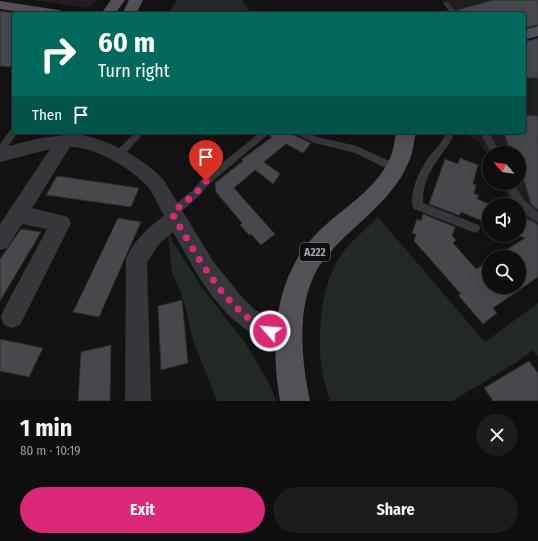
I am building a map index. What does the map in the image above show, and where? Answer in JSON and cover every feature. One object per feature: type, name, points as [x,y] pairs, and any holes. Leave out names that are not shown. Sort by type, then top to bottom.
[{"type":"main road","points":[[109,12],[118,0]]},
{"type":"main road","points":[[130,12],[136,0]]},
{"type":"main road","points":[[0,5],[45,12]]},
{"type":"main road","name":"A222","points":[[295,401],[289,369],[289,335],[294,300],[299,283],[308,262],[322,245],[375,196],[395,168],[404,145],[406,134]]},
{"type":"street","points":[[0,241],[65,141]]},
{"type":"street","points":[[0,155],[65,141],[83,141],[118,155],[140,168],[151,178],[161,192],[173,216],[205,268],[233,304],[246,317],[262,327],[289,335]]},
{"type":"street","points":[[12,317],[61,223],[17,214]]},
{"type":"street","points":[[138,401],[136,259],[153,236],[173,216]]},
{"type":"lane","points":[[446,3],[453,12]]},
{"type":"lane","points":[[0,151],[12,134]]},
{"type":"lane","points":[[118,155],[139,134]]},
{"type":"lane","points":[[173,216],[206,181],[265,134]]},
{"type":"lane","points":[[302,134],[316,140],[356,150],[395,168]]},
{"type":"lane","points":[[449,134],[447,140],[427,169],[417,195],[418,206],[475,228]]},
{"type":"lane","points":[[485,134],[492,146]]},
{"type":"lane","points":[[511,190],[526,208],[538,217]]},
{"type":"shaded area","points":[[31,0],[97,0],[89,8]]},
{"type":"shaded area","points":[[177,0],[242,0],[251,12],[169,12]]},
{"type":"shaded area","points":[[441,0],[538,0],[538,28],[526,30],[526,12],[450,12]]},
{"type":"shaded area","points":[[538,39],[538,227],[526,222],[526,198],[508,198],[504,190],[526,190],[526,146],[482,146],[480,143],[466,134],[526,134],[526,41]]},
{"type":"shaded area","points":[[378,217],[485,342],[538,303],[538,357],[533,350],[517,362],[452,401],[330,401],[322,374],[321,365],[320,334],[323,303],[338,259],[347,247]]},
{"type":"shaded area","points":[[168,234],[201,286],[246,344],[268,381],[276,401],[217,401],[193,340],[183,298],[172,273]]},
{"type":"building","points":[[493,0],[538,0],[538,25],[526,28],[526,12],[458,12],[457,10]]},
{"type":"building","points":[[0,11],[12,13],[12,64],[10,67],[0,66]]},
{"type":"building","points":[[538,38],[538,78],[526,78],[526,41]]},
{"type":"building","points":[[526,115],[538,116],[538,210],[531,204],[526,187],[526,146],[508,146],[505,134],[526,134]]},
{"type":"building","points":[[270,134],[294,134],[311,143],[303,153],[286,144],[264,162],[280,174],[273,184],[255,170],[234,188],[275,234],[261,245],[240,225],[242,223],[216,192],[215,183],[243,161],[241,160],[272,137],[269,136]]},
{"type":"building","points":[[460,158],[478,165],[473,184],[476,185],[474,194],[479,195],[477,199],[482,201],[482,221],[461,212],[460,215],[458,215],[429,204],[445,159],[458,164]]},
{"type":"building","points":[[57,176],[139,188],[131,207],[46,195]]},
{"type":"building","points":[[423,214],[455,227],[452,236],[456,240],[453,243],[476,269],[482,265],[482,294],[513,294],[493,308],[497,313],[483,324],[458,295],[461,294],[414,241],[416,234],[412,233],[417,219],[421,221]]},
{"type":"building","points":[[118,218],[141,222],[99,317],[73,312]]},
{"type":"building","points":[[526,219],[538,225],[538,277],[526,285],[526,250],[506,250],[519,242],[526,242]]},
{"type":"building","points":[[21,229],[41,232],[0,301],[0,259]]},
{"type":"building","points":[[182,300],[188,363],[161,370],[158,306]]},
{"type":"building","points":[[0,339],[43,348],[29,377],[0,371]]},
{"type":"building","points":[[111,345],[110,401],[78,401],[81,352]]},
{"type":"building","points":[[529,361],[538,373],[538,401],[493,401],[484,388]]},
{"type":"route","points":[[206,181],[196,193],[172,213],[213,280],[246,317],[270,331]]}]
